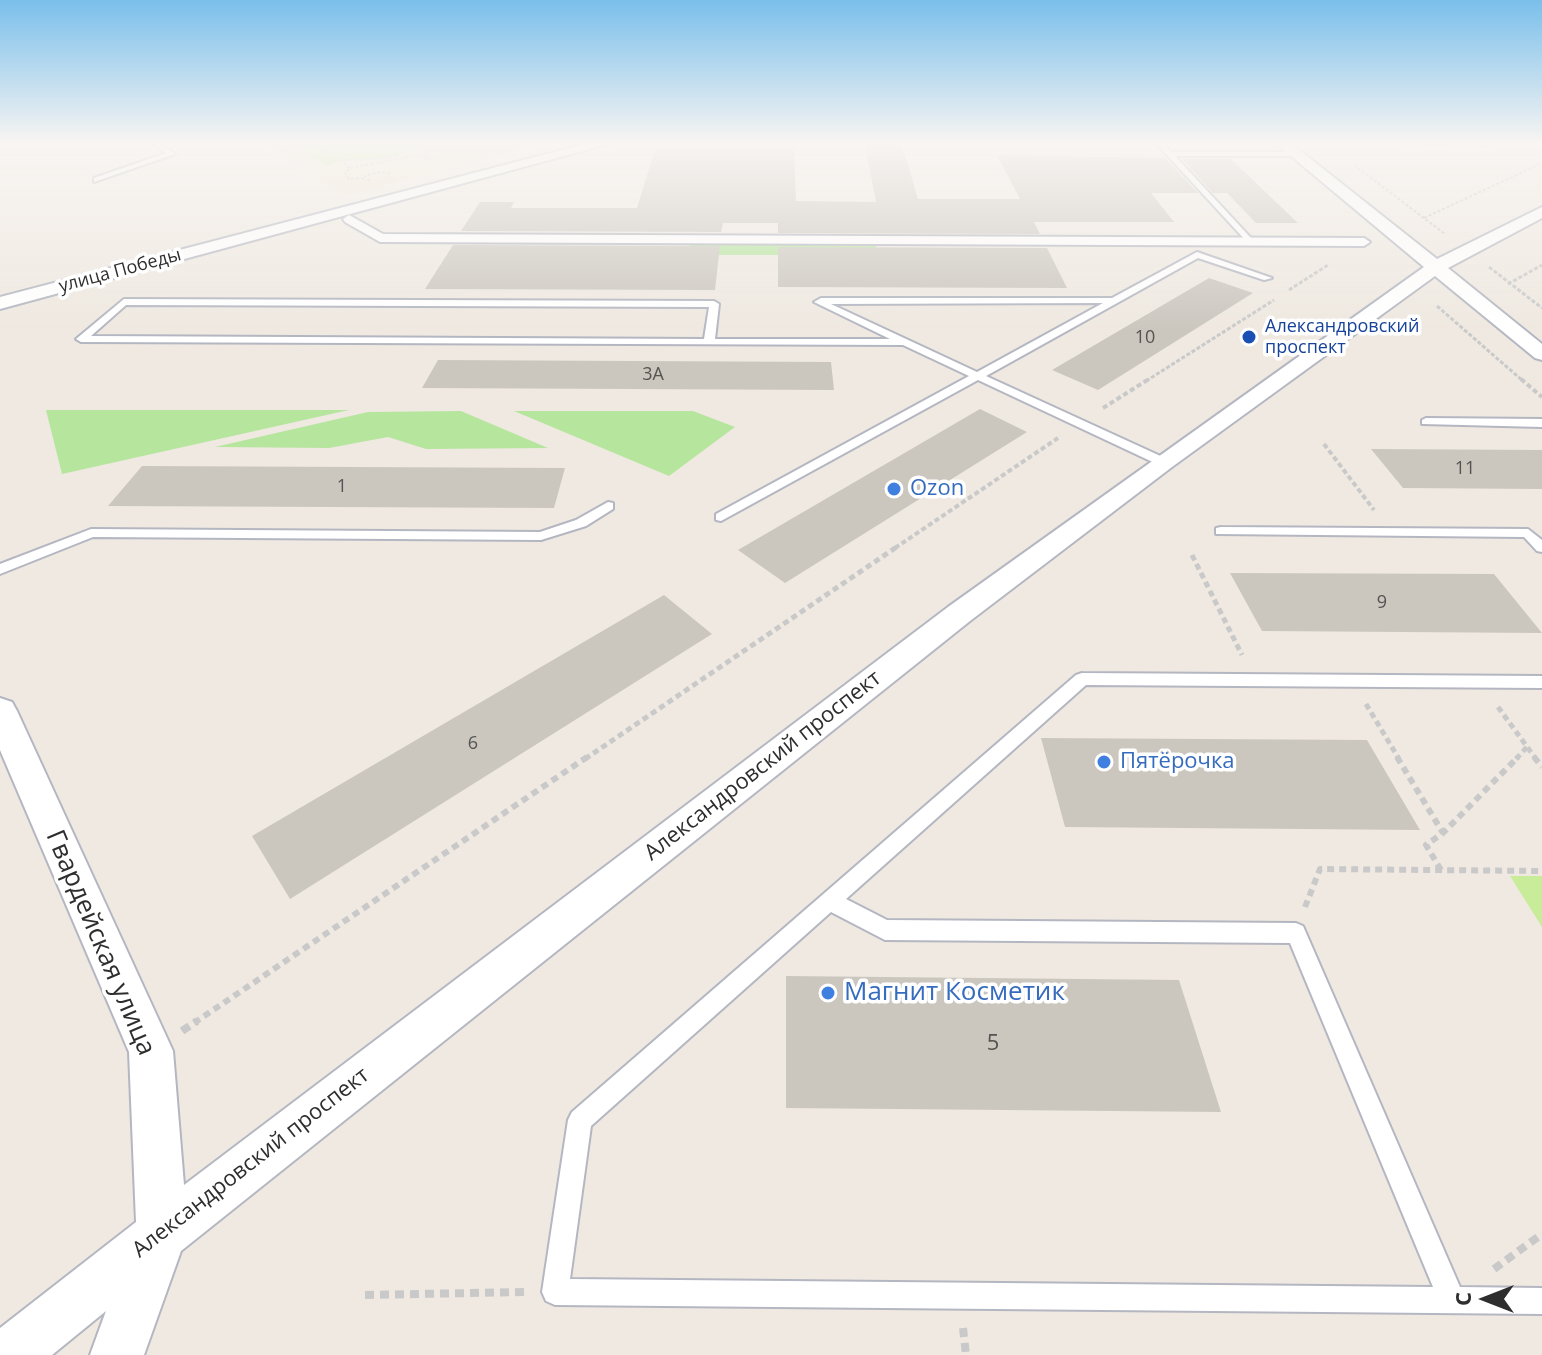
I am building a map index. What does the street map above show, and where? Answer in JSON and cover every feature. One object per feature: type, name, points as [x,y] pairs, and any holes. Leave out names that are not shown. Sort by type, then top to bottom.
[{"type":"street","name":"улица Победы","points":[[0,303],[373,204]]},
{"type":"street","points":[[1371,204],[1441,252],[1542,354]]},
{"type":"street","name":"Александровский проспект","points":[[9,1355],[959,614],[1441,252],[1542,212]]},
{"type":"street","points":[[349,219],[380,238],[1364,242]]},
{"type":"street","name":"Гвардейская улица","points":[[0,711],[151,1051],[162,1233]]},
{"type":"street","points":[[117,1355],[162,1233]]},
{"type":"lane","points":[[1215,204],[1248,240]]},
{"type":"lane","points":[[721,517],[1197,255],[1267,278]]},
{"type":"lane","points":[[1114,300],[819,302],[1163,462]]},
{"type":"lane","points":[[709,342],[714,304],[124,302],[81,339],[709,342],[907,342]]},
{"type":"lane","points":[[1426,422],[1542,423]]},
{"type":"lane","points":[[0,569],[91,533],[541,536],[581,523],[608,506]]},
{"type":"lane","points":[[1221,531],[1528,533],[1542,548]]},
{"type":"lane","points":[[1542,682],[1082,679],[580,1120],[555,1292],[1542,1301]]},
{"type":"lane","points":[[830,901],[885,930],[1296,933],[1452,1300]]},
{"type":"path","points":[[1406,204],[1424,218],[1441,252]]},
{"type":"path","points":[[1424,218],[1454,204]]},
{"type":"path","points":[[151,1051],[1080,423],[1364,242]]},
{"type":"path","points":[[1510,283],[1542,265]]},
{"type":"path","points":[[1487,266],[1542,308]]},
{"type":"path","points":[[1448,317],[1542,397]]},
{"type":"path","points":[[1324,444],[1391,532]]},
{"type":"path","points":[[1192,555],[1254,681]]},
{"type":"path","points":[[1352,681],[1443,833]]},
{"type":"path","points":[[1479,682],[1542,767]]},
{"type":"path","points":[[1441,870],[1426,845],[1443,833],[1527,747]]},
{"type":"path","points":[[1296,933],[1320,869],[1542,871]]},
{"type":"path","points":[[365,1295],[555,1292]]},
{"type":"green space","points":[[691,240],[875,240],[878,255],[701,255],[689,248]]},
{"type":"green space","points":[[46,410],[349,410],[62,474]]},
{"type":"green space","points":[[461,411],[548,448],[426,449],[388,437],[329,448],[215,447],[368,412]]},
{"type":"green space","points":[[514,411],[693,411],[735,427],[669,476]]},
{"type":"green space","points":[[1510,876],[1542,876],[1542,927]]},
{"type":"building","points":[[479,204],[513,204],[511,208],[637,208],[638,204],[1160,204],[1174,222],[1034,222],[1040,234],[778,233],[778,223],[723,223],[721,232],[461,231]]},
{"type":"building","points":[[1238,204],[1278,204],[1298,223],[1256,223]]},
{"type":"building","points":[[453,245],[720,246],[715,290],[425,289]]},
{"type":"building","points":[[778,247],[1047,248],[1067,288],[778,287]]},
{"type":"building","points":[[1209,278],[1253,293],[1098,390],[1052,370]]},
{"type":"building","points":[[438,360],[831,362],[834,390],[422,388]]},
{"type":"building","points":[[980,409],[1027,432],[785,583],[738,550]]},
{"type":"building","points":[[1371,449],[1542,450],[1542,489],[1403,488]]},
{"type":"building","points":[[142,466],[565,468],[554,508],[108,506]]},
{"type":"building","points":[[1230,573],[1494,574],[1542,633],[1262,631]]},
{"type":"building","points":[[664,595],[712,634],[290,899],[252,836]]},
{"type":"building","points":[[1041,738],[1367,740],[1420,830],[1065,827]]},
{"type":"building","points":[[786,976],[1179,980],[1221,1112],[786,1108]]},
{"type":"place","name":"Александровский проспект","points":[[1249,337]]},
{"type":"place","name":"Ozon","points":[[894,489]]},
{"type":"place","name":"Пятёрочка","points":[[1104,762]]},
{"type":"place","name":"Магнит Косметик","points":[[828,993]]}]
